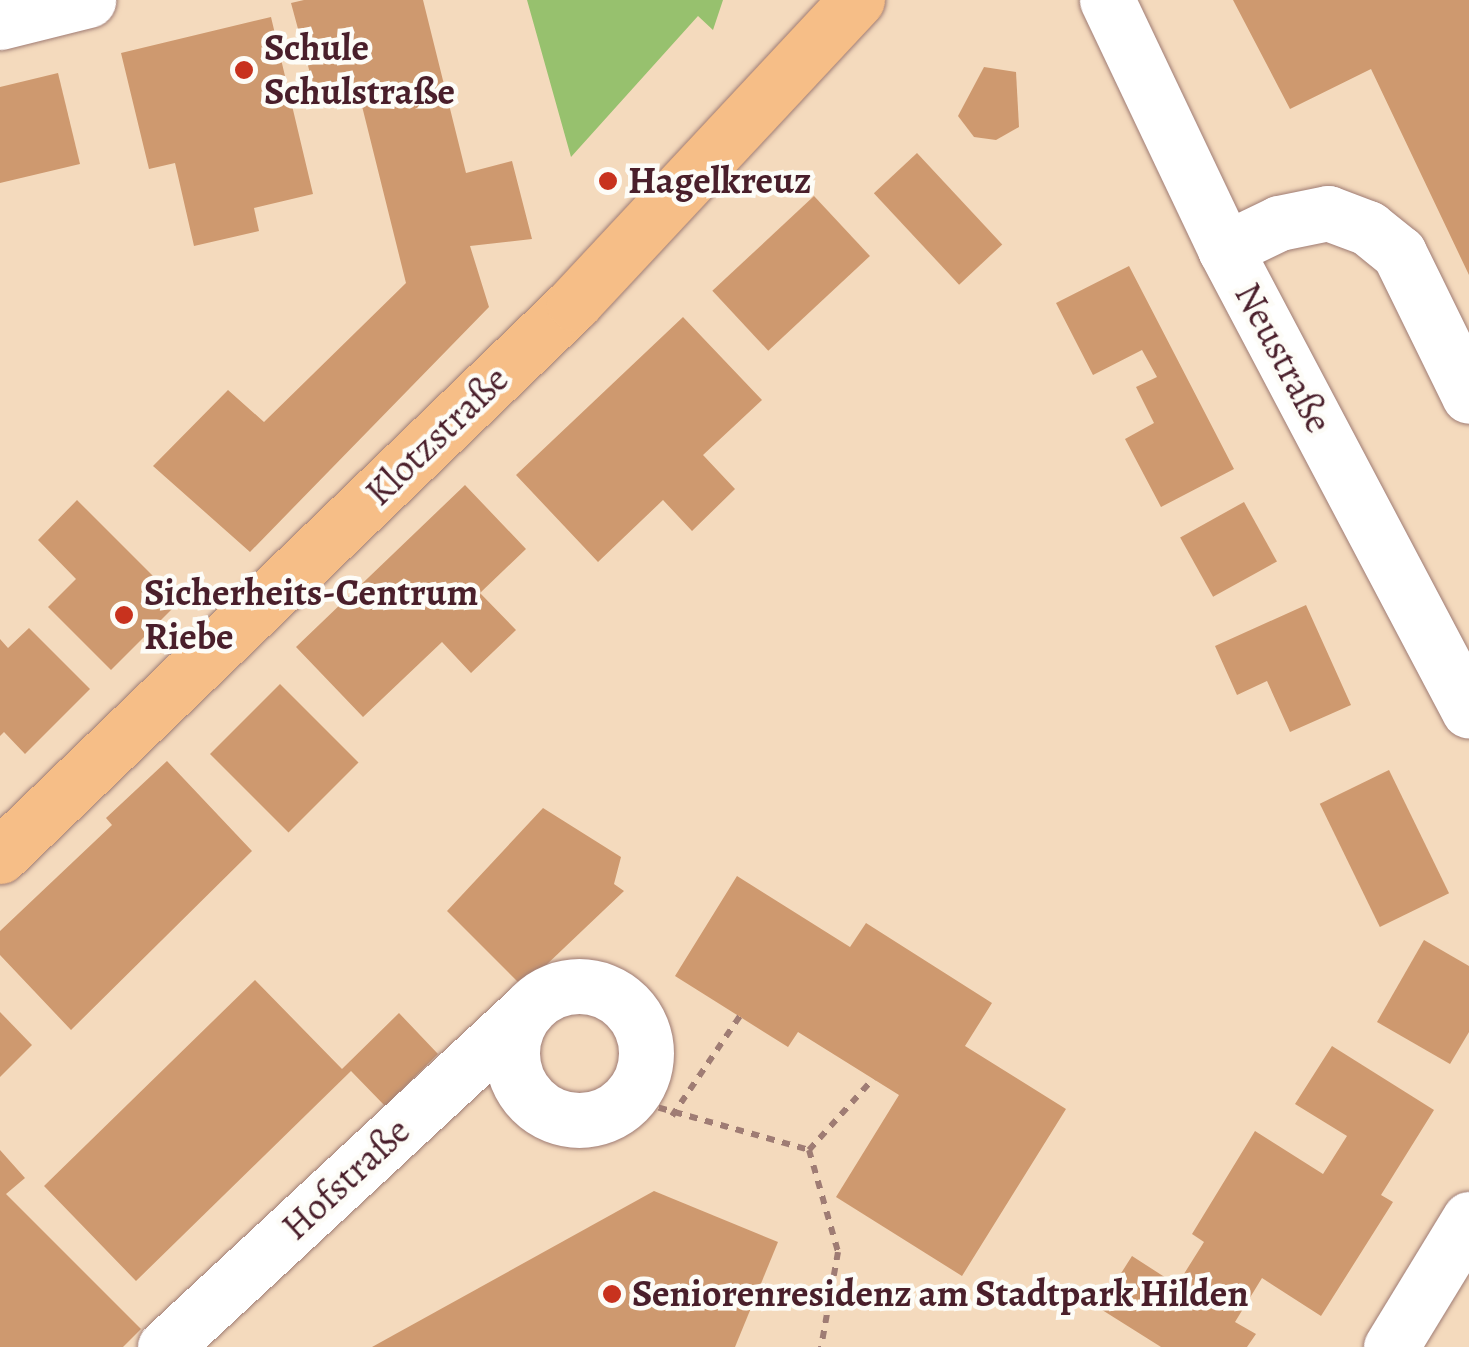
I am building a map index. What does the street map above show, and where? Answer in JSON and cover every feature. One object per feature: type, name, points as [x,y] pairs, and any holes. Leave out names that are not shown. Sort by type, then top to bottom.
[{"type":"main road","name":"Klotzstraße","points":[[0,856],[574,304],[847,5]]},
{"type":"street","points":[[0,22],[88,0]]},
{"type":"street","name":"Neustraße","points":[[1107,0],[1225,249],[1469,711]]},
{"type":"street","points":[[1225,249],[1279,222],[1328,213],[1368,228],[1399,253],[1469,396]]},
{"type":"street","name":"Hofstraße","points":[[165,1347],[526,1011],[562,987],[605,990],[624,1002],[645,1038],[641,1082],[650,1108]]},
{"type":"street","points":[[526,1011],[512,1054],[526,1096],[544,1111],[588,1120],[650,1108]]},
{"type":"street","points":[[1391,1347],[1469,1219]]},
{"type":"path","points":[[740,1016],[650,1108],[809,1150]]},
{"type":"path","points":[[809,1150],[873,1079]]},
{"type":"path","points":[[809,1150],[838,1252],[821,1347]]},
{"type":"green space","points":[[527,0],[723,0],[713,30],[698,16],[571,157]]},
{"type":"building","points":[[423,0],[466,173],[512,161],[532,239],[470,246],[489,307],[250,552],[153,466],[228,390],[264,422],[406,283],[358,90],[317,99],[291,3]]},
{"type":"building","points":[[1233,0],[1469,0],[1469,275],[1371,69],[1290,109]]},
{"type":"building","points":[[271,17],[313,194],[254,208],[259,231],[194,246],[175,163],[149,169],[121,53]]},
{"type":"building","points":[[984,67],[1016,72],[1019,127],[996,140],[974,137],[958,116]]},
{"type":"building","points":[[58,73],[80,164],[0,183],[0,87]]},
{"type":"building","points":[[917,153],[1002,244],[959,285],[874,193]]},
{"type":"building","points":[[814,196],[870,256],[768,351],[712,291]]},
{"type":"building","points":[[1129,266],[1234,469],[1161,507],[1125,439],[1154,423],[1136,387],[1157,377],[1142,350],[1093,375],[1056,303]]},
{"type":"building","points":[[683,317],[762,400],[703,455],[735,489],[692,531],[663,500],[598,562],[516,475]]},
{"type":"building","points":[[465,485],[526,549],[480,593],[516,630],[471,673],[442,642],[363,717],[296,647]]},
{"type":"building","points":[[77,500],[179,602],[111,670],[48,607],[76,579],[38,540]]},
{"type":"building","points":[[1244,502],[1277,561],[1213,597],[1180,537]]},
{"type":"building","points":[[1306,605],[1351,705],[1290,732],[1267,681],[1237,695],[1215,646]]},
{"type":"building","points":[[29,628],[90,689],[25,754],[4,732],[0,736],[0,639],[8,648]]},
{"type":"building","points":[[280,684],[358,762],[288,832],[210,754]]},
{"type":"building","points":[[167,761],[252,851],[71,1030],[0,955],[0,931],[112,825],[106,818]]},
{"type":"building","points":[[1389,770],[1449,893],[1380,927],[1320,804]]},
{"type":"building","points":[[543,808],[621,857],[614,884],[624,891],[523,987],[447,911]]},
{"type":"building","points":[[737,876],[850,947],[866,923],[992,1003],[965,1046],[1066,1109],[962,1276],[836,1197],[899,1095],[798,1032],[788,1047],[675,976]]},
{"type":"building","points":[[1424,940],[1469,966],[1469,1032],[1450,1064],[1377,1022]]},
{"type":"building","points":[[255,980],[342,1069],[399,1013],[438,1054],[385,1106],[351,1071],[136,1281],[44,1186]]},
{"type":"building","points":[[0,1012],[32,1045],[0,1077]]},
{"type":"building","points":[[1332,1046],[1434,1110],[1381,1195],[1393,1202],[1321,1316],[1262,1278],[1235,1322],[1256,1334],[1247,1347],[1161,1347],[1099,1308],[1132,1256],[1177,1285],[1204,1242],[1192,1234],[1255,1131],[1323,1174],[1347,1136],[1295,1104]]},
{"type":"building","points":[[0,1150],[25,1178],[6,1194],[141,1329],[123,1347],[0,1347]]},
{"type":"building","name":"Seniorenresidenz am Stadtpark Hilden","points":[[654,1191],[778,1242],[735,1347],[372,1347]]},
{"type":"place","name":"Schule Schulstraße","points":[[244,70]]},
{"type":"place","name":"Hagelkreuz","points":[[608,181]]},
{"type":"place","name":"Sicherheits-Centrum Riebe","points":[[124,615]]},
{"type":"place","name":"Seniorenresidenz am Stadtpark Hilden","points":[[612,1294]]}]
